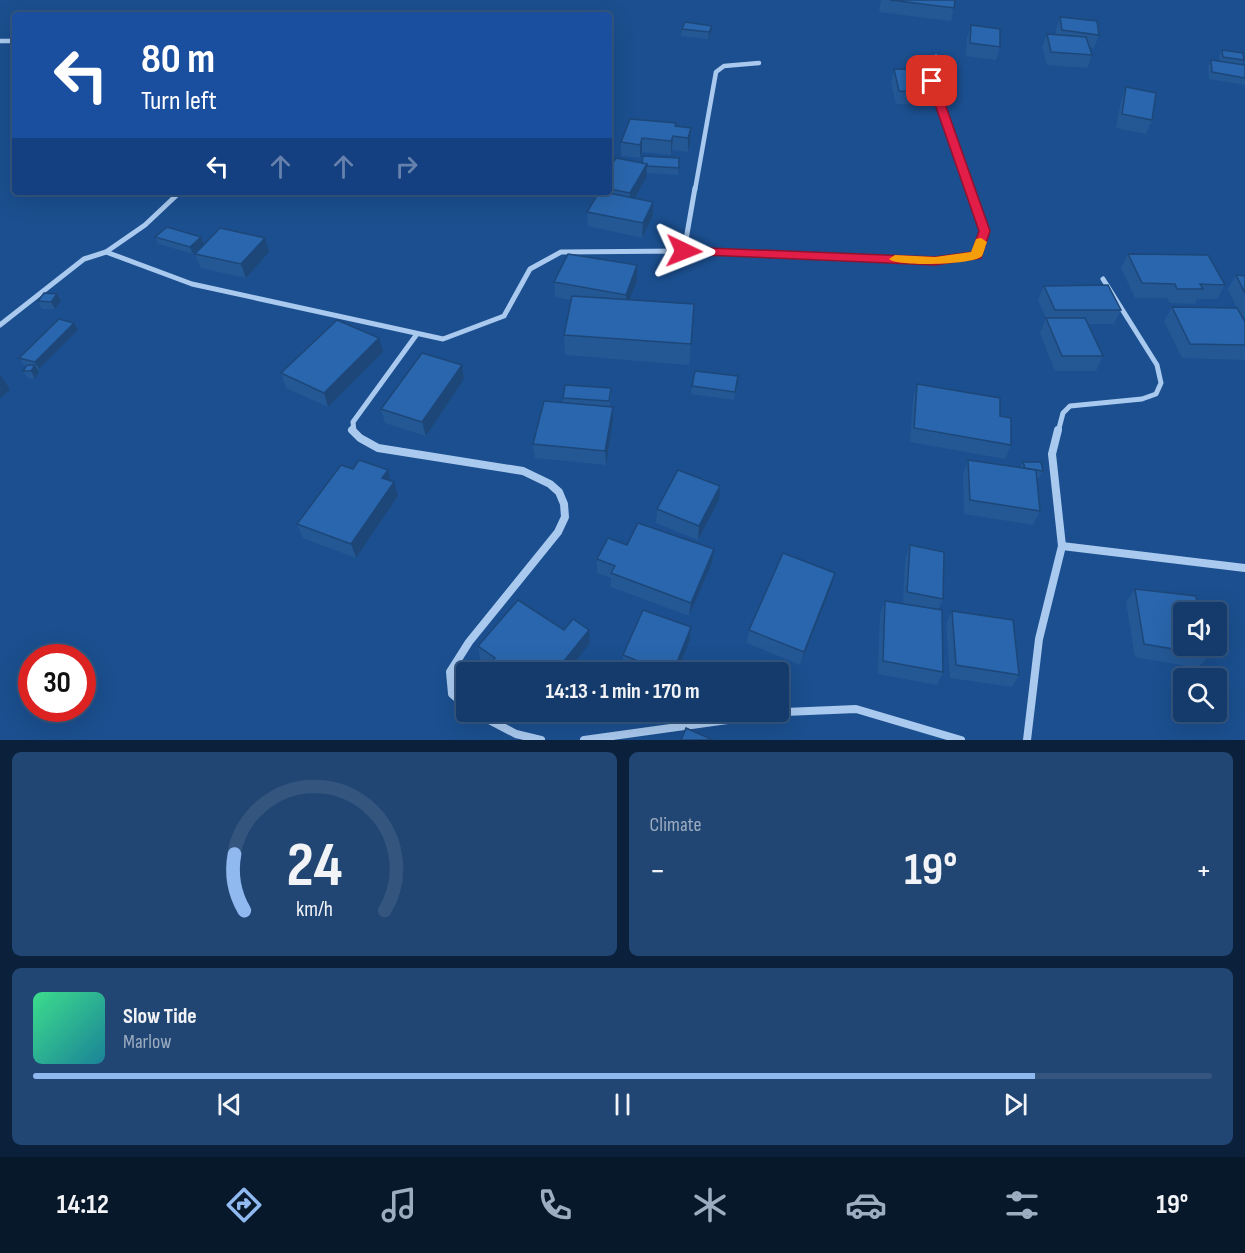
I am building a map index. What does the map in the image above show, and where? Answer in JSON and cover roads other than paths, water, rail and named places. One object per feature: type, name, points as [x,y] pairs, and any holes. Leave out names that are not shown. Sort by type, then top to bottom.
[{"type":"street","points":[[106,252],[192,284],[443,339],[504,316],[530,269],[561,252],[684,251],[935,261],[976,255],[984,231],[927,66],[936,57]]},
{"type":"street","points":[[684,251],[716,72],[724,66],[759,63]]},
{"type":"street","points":[[0,325],[84,259],[106,252],[134,235],[177,195]]},
{"type":"street","points":[[1027,740],[1039,639],[1062,546],[1052,454],[1063,413],[1070,405],[1142,399],[1156,394],[1161,383],[1156,365],[1103,279]]},
{"type":"street","points":[[417,334],[353,422],[352,430],[360,438],[378,448],[523,471],[550,484],[559,492],[564,504],[565,517],[558,532],[469,642],[456,662]]},
{"type":"street","points":[[1062,546],[1245,568]]},
{"type":"street","points":[[456,663],[450,672],[452,694],[456,697]]},
{"type":"street","points":[[584,740],[785,712],[856,709],[961,740]]},
{"type":"street","points":[[493,722],[516,734],[540,740]]}]
